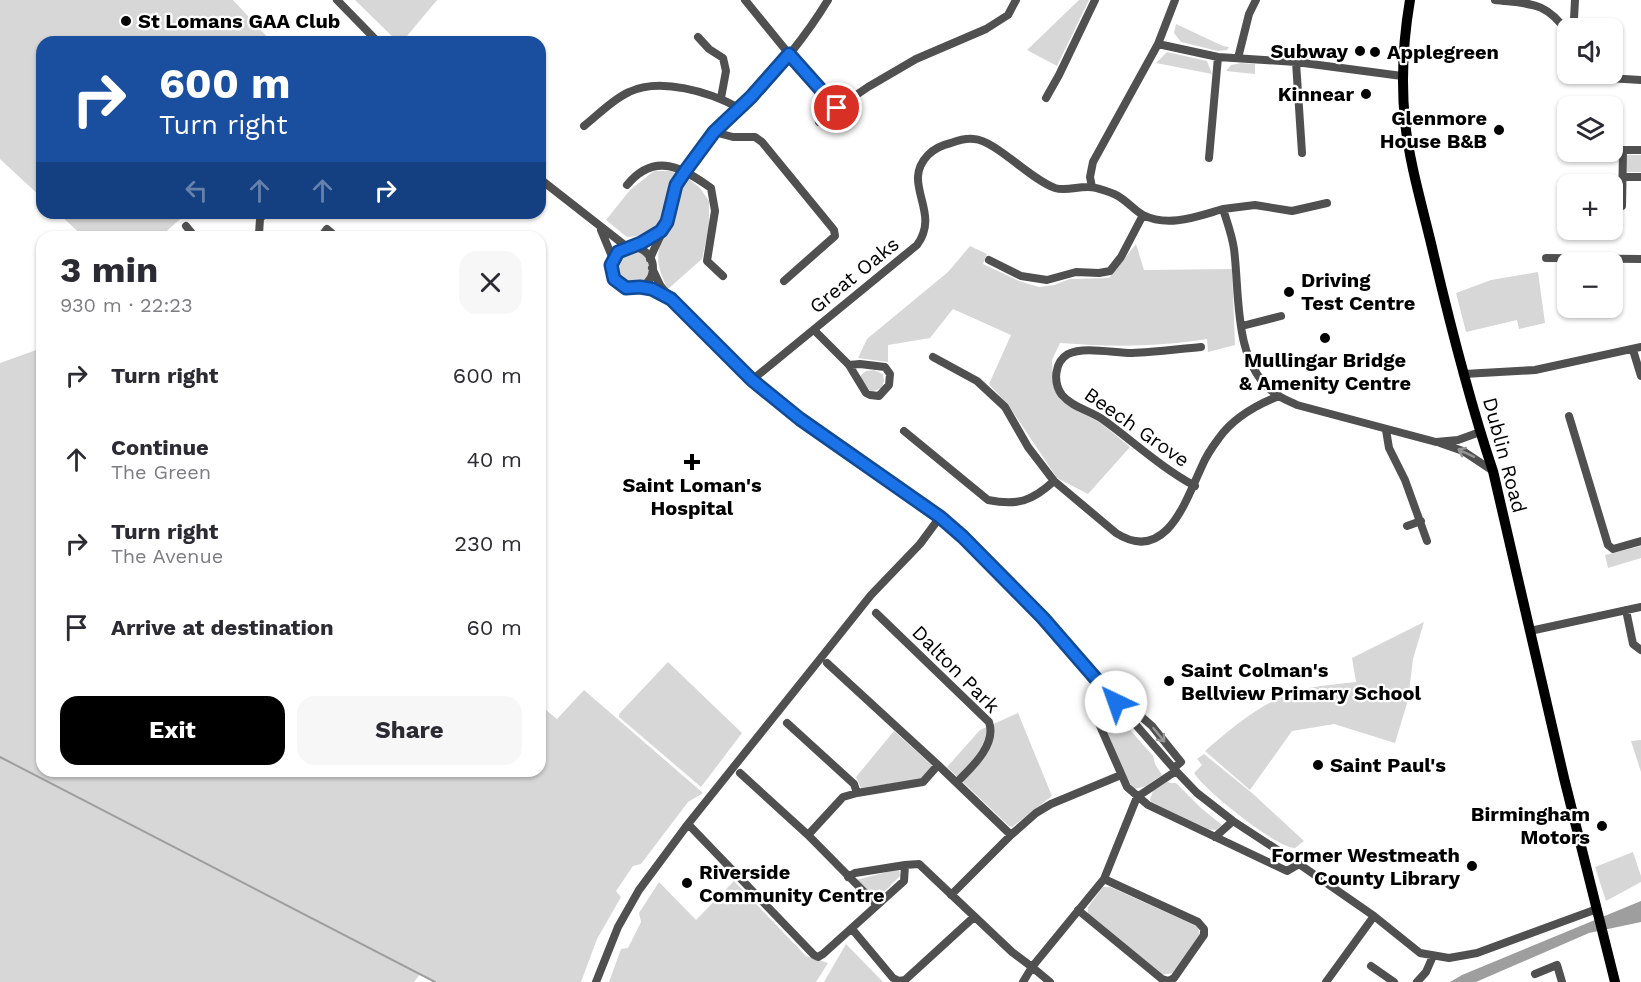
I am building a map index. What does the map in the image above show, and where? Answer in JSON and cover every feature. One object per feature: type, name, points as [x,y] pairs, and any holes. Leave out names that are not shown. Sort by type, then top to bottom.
[{"type":"main road","name":"Dublin Road","points":[[1410,0],[1402,76],[1405,124],[1414,168],[1445,302],[1492,471],[1615,982]]},
{"type":"street","points":[[338,0],[372,36]]},
{"type":"street","points":[[745,0],[837,108]]},
{"type":"street","points":[[650,259],[667,222],[676,185],[686,170],[714,132],[751,97],[789,54],[814,23],[828,0]]},
{"type":"street","points":[[819,122],[868,87],[916,59],[986,29],[1008,15],[1016,0]]},
{"type":"street","points":[[1046,98],[1095,0]]},
{"type":"street","points":[[1175,0],[1158,44],[1093,162],[1090,177],[1092,187],[1118,195],[1143,214],[1158,220],[1182,220],[1223,208],[1255,206],[1292,211],[1327,203]]},
{"type":"street","points":[[1238,58],[1249,14],[1256,0]]},
{"type":"street","points":[[1495,0],[1539,5],[1557,19]]},
{"type":"street","points":[[1574,18],[1575,0]]},
{"type":"street","points":[[698,38],[723,58],[726,71],[721,98]]},
{"type":"street","points":[[1158,44],[1218,57],[1296,62],[1402,76]]},
{"type":"street","points":[[1209,158],[1218,57]]},
{"type":"street","points":[[1296,62],[1302,153]]},
{"type":"street","points":[[1623,79],[1641,80]]},
{"type":"street","points":[[584,126],[628,92],[649,86],[688,89],[721,98],[739,108]]},
{"type":"street","points":[[714,132],[733,137],[755,137],[762,142],[834,230],[835,236],[784,281]]},
{"type":"street","name":"Great Oaks","points":[[752,380],[917,245],[922,238],[927,221],[917,180],[918,172],[921,163],[939,146],[964,139],[976,139],[987,143],[1056,188],[1092,187]]},
{"type":"street","points":[[1623,174],[1623,150],[1641,150]]},
{"type":"street","points":[[627,185],[648,168],[671,166],[686,170],[711,188],[715,211],[707,261],[723,276]]},
{"type":"street","points":[[1623,177],[1641,177]]},
{"type":"street","points":[[546,184],[600,227],[630,247],[643,250],[650,259],[660,285],[671,299],[752,380],[800,419],[940,517],[963,537],[1043,618],[1126,713],[1136,712],[1152,726],[1181,762],[1175,770],[1137,797],[1104,879],[1032,967],[1023,982]]},
{"type":"street","points":[[1223,208],[1233,247],[1245,351],[1262,382],[1279,396],[1297,405],[1463,451],[1492,471]]},
{"type":"street","points":[[989,260],[1021,276],[1047,280],[1076,272],[1110,271],[1121,257],[1143,214]]},
{"type":"street","points":[[186,226],[190,231]]},
{"type":"street","points":[[600,227],[613,259],[612,274],[617,283],[626,288],[652,289],[671,299]]},
{"type":"street","points":[[613,259],[618,252],[661,231]]},
{"type":"street","points":[[1546,258],[1641,259]]},
{"type":"street","points":[[640,287],[650,277],[652,268]]},
{"type":"street","points":[[1242,326],[1281,316]]},
{"type":"street","name":"Great Oaks","points":[[814,330],[849,365],[866,393],[879,396],[889,385],[890,374],[885,368],[849,365]]},
{"type":"street","name":"Beech Grove","points":[[1195,486],[1169,470],[1104,420],[1073,404],[1062,395],[1056,374],[1059,362],[1068,354],[1077,352],[1131,353],[1201,347]]},
{"type":"street","points":[[1464,374],[1535,370],[1637,349],[1641,376]]},
{"type":"street","name":"Beech Grove","points":[[933,357],[977,381],[1005,407],[1028,447],[1054,481],[1116,533],[1123,538],[1136,541],[1152,540],[1164,534],[1172,526],[1195,486],[1202,465],[1220,436],[1239,417],[1256,405],[1279,396]]},
{"type":"street","points":[[1569,416],[1608,545],[1613,549],[1641,541]]},
{"type":"street","points":[[1386,430],[1389,448],[1405,480],[1427,540]]},
{"type":"street","points":[[904,431],[988,500],[1003,503],[1021,502],[1039,494],[1054,481]]},
{"type":"street","points":[[1436,442],[1458,440],[1480,432]]},
{"type":"street","points":[[596,982],[618,927],[639,890],[688,824],[871,596],[920,544],[940,517]]},
{"type":"street","points":[[1407,526],[1421,521]]},
{"type":"street","points":[[1530,631],[1641,607]]},
{"type":"street","points":[[1626,610],[1633,644],[1641,650]]},
{"type":"street","name":"Dalton Park","points":[[876,613],[989,722],[990,731],[981,758],[957,782]]},
{"type":"street","points":[[827,663],[957,782],[1011,835]]},
{"type":"street","points":[[1109,694],[1093,710],[1127,787],[1137,797],[1148,805],[1287,871],[1299,864]]},
{"type":"street","points":[[787,723],[854,784],[857,793]]},
{"type":"street","points":[[808,835],[843,797],[923,782],[938,765]]},
{"type":"street","points":[[1175,770],[1197,793],[1233,821],[1374,916],[1420,953],[1449,958],[1477,953],[1598,913]]},
{"type":"street","points":[[740,773],[808,835],[877,905]]},
{"type":"street","points":[[951,895],[1036,813],[1121,775]]},
{"type":"street","points":[[1215,837],[1233,821]]},
{"type":"street","points":[[688,824],[814,955],[819,957],[904,881],[905,865]]},
{"type":"street","points":[[848,877],[855,873],[919,864],[1012,952],[1050,982]]},
{"type":"street","points":[[1078,910],[1162,979],[1169,981],[1174,978],[1204,935],[1204,930],[1198,922],[1104,879]]},
{"type":"street","points":[[1326,982],[1374,916]]},
{"type":"street","points":[[852,929],[893,978],[899,981],[904,980],[974,917]]},
{"type":"street","points":[[1417,982],[1426,972],[1433,956]]},
{"type":"street","points":[[1535,974],[1557,965],[1562,982]]},
{"type":"street","points":[[1371,966],[1394,982]]},
{"type":"shaded area","points":[[0,0],[233,0],[266,36],[36,36],[36,192],[0,159]]},
{"type":"shaded area","points":[[355,0],[437,0],[407,36],[392,36]]},
{"type":"shaded area","points":[[1079,0],[1089,0],[1057,66],[1027,50]]},
{"type":"shaded area","points":[[1176,24],[1229,47],[1227,50],[1218,51],[1181,42],[1174,33]]},
{"type":"shaded area","points":[[1167,52],[1207,61],[1212,74],[1156,63]]},
{"type":"shaded area","points":[[1255,64],[1255,74],[1226,71],[1231,65]]},
{"type":"shaded area","points":[[1626,155],[1641,155],[1641,172],[1625,172]]},
{"type":"shaded area","points":[[654,171],[670,171],[689,179],[700,188],[709,201],[709,227],[702,259],[668,289],[660,272],[658,258],[665,225],[640,236],[627,237],[606,220],[630,190]]},
{"type":"shaded area","points":[[64,219],[180,219],[167,231],[78,231]]},
{"type":"shaded area","points":[[1136,244],[1144,270],[1232,269],[1235,345],[1208,352],[1207,339],[1134,346],[1060,343],[1052,360],[1053,385],[1061,400],[1102,424],[1130,447],[1088,494],[1057,478],[1009,406],[989,384],[1011,335],[953,309],[930,338],[888,345],[888,362],[858,358],[867,339],[948,272],[970,246],[987,254],[983,264],[1019,281],[1039,287],[1054,285],[1070,279],[1109,278]]},
{"type":"shaded area","points":[[632,249],[645,254],[650,267],[645,280],[632,285],[619,280],[614,267],[619,254]]},
{"type":"shaded area","points":[[1538,272],[1545,323],[1519,329],[1517,320],[1466,332],[1456,293],[1491,280]]},
{"type":"shaded area","points":[[36,350],[36,777],[546,777],[546,710],[557,719],[584,690],[703,793],[688,802],[641,864],[633,866],[616,891],[621,897],[597,939],[581,982],[435,982],[420,974],[414,982],[0,982],[0,363]]},
{"type":"shaded area","points":[[874,370],[883,374],[884,381],[882,388],[871,392],[860,379],[866,371]]},
{"type":"shaded area","points":[[1641,546],[1641,558],[1608,568],[1605,555]]},
{"type":"shaded area","points":[[1424,622],[1413,659],[1408,700],[1395,743],[1334,724],[1292,731],[1250,790],[1205,751],[1253,713],[1280,698],[1309,688],[1356,682],[1352,658]]},
{"type":"shaded area","points":[[668,662],[742,733],[701,787],[619,717],[619,714]]},
{"type":"shaded area","points":[[1108,705],[1153,756],[1162,775],[1146,786],[1135,789],[1110,743],[1100,715],[1103,707]]},
{"type":"shaded area","points":[[1018,713],[1052,796],[1012,827],[947,767],[980,730]]},
{"type":"shaded area","points":[[894,731],[933,766],[921,779],[861,788],[856,777]]},
{"type":"shaded area","points":[[1641,740],[1641,772],[1631,741]]},
{"type":"shaded area","points":[[1204,754],[1252,793],[1304,841],[1295,848],[1286,846],[1258,829],[1212,792],[1194,773],[1202,765],[1197,759]]},
{"type":"shaded area","points":[[1168,781],[1176,783],[1222,825],[1216,830],[1208,829],[1151,802],[1153,791]]},
{"type":"shaded area","points":[[1633,852],[1641,882],[1606,901],[1595,867]]},
{"type":"shaded area","points":[[899,869],[900,876],[873,903],[852,881]]},
{"type":"shaded area","points":[[734,881],[806,956],[828,963],[816,982],[609,982],[621,949],[628,948],[641,922],[639,913],[659,882],[696,920]]},
{"type":"shaded area","points":[[1103,887],[1110,887],[1197,926],[1200,934],[1173,973],[1162,975],[1088,915],[1088,907]]},
{"type":"shaded area","points":[[1641,901],[1641,922],[1589,933],[1476,982],[1450,982],[1462,975]]},
{"type":"shaded area","points":[[846,944],[883,982],[824,982]]},
{"type":"waterway","points":[[0,757],[36,776]]},
{"type":"waterway","points":[[39,777],[435,982]]},
{"type":"place","name":"St Lomans GAA Club","points":[[126,21]]},
{"type":"place","name":"Subway","points":[[1360,51]]},
{"type":"place","name":"Applegreen","points":[[1375,52]]},
{"type":"place","name":"Kinnear","points":[[1366,94]]},
{"type":"place","name":"Glenmore House B&B","points":[[1499,130]]},
{"type":"place","name":"Driving Test Centre","points":[[1289,292]]},
{"type":"place","name":"Mullingar Bridge & Amenity Centre","points":[[1325,338]]},
{"type":"place","name":"Saint Loman's Hospital","points":[[692,462]]},
{"type":"place","name":"Saint Colman's Bellview Primary School","points":[[1169,681]]},
{"type":"place","name":"Saint Paul's","points":[[1318,765]]},
{"type":"place","name":"Birmingham Motors","points":[[1602,826]]},
{"type":"place","name":"Former Westmeath County Library","points":[[1472,866]]},
{"type":"place","name":"Riverside Community Centre","points":[[687,883]]},
{"type":"route","points":[[837,108],[789,54],[751,97],[714,132],[686,170],[676,185],[667,222],[661,231],[641,243],[618,252],[611,265],[614,279],[626,288],[652,289],[671,299],[752,380],[800,419],[940,517],[963,537],[1043,618],[1116,702]]}]
